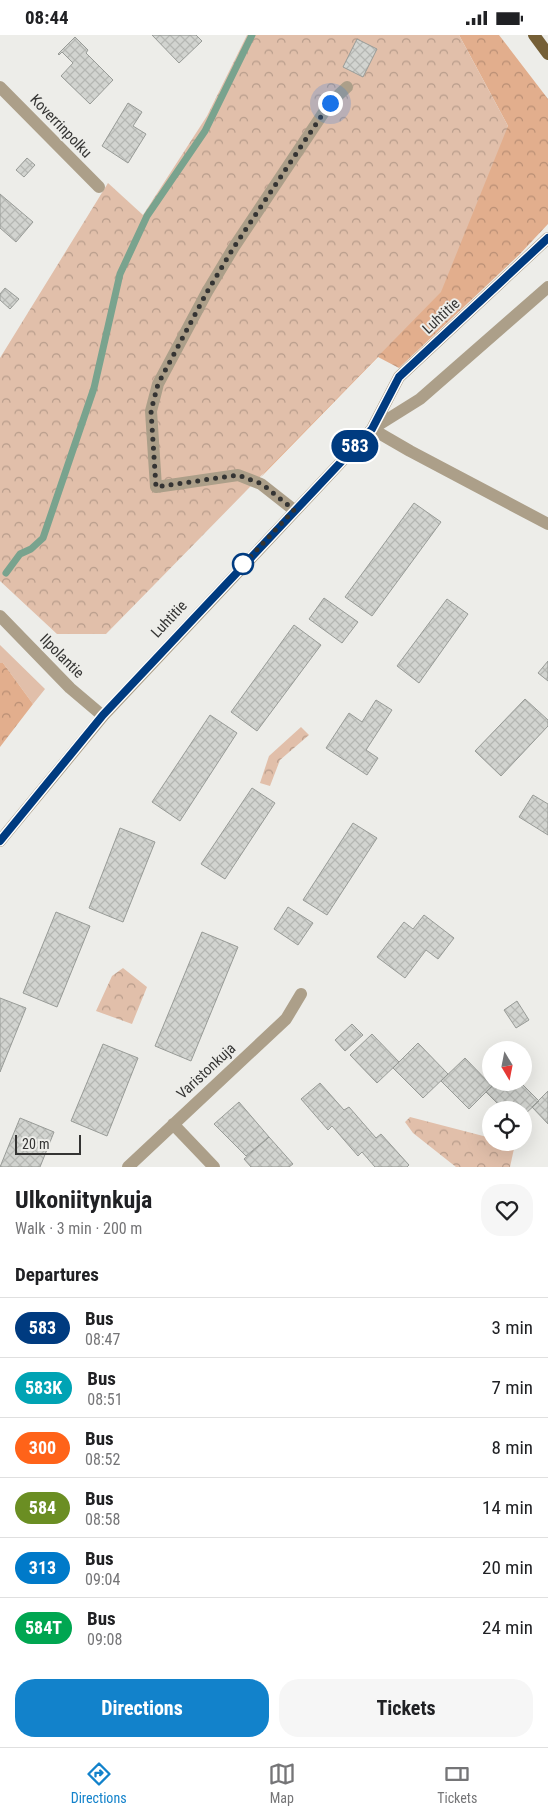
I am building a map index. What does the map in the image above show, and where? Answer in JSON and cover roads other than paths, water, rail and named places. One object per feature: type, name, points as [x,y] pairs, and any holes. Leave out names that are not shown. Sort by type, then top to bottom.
[{"type":"main road","points":[[534,35],[548,54]]},
{"type":"street","name":"Koverrinpolku","points":[[0,87],[99,187]]},
{"type":"street","points":[[294,510],[262,484],[238,475],[156,487],[151,411],[158,384],[225,262],[264,200],[284,174],[330,103],[347,87]]},
{"type":"street","name":"Luhtitie","points":[[372,429],[399,377],[548,238]]},
{"type":"street","name":"Luhtitie","points":[[0,841],[103,715],[372,429],[420,399],[548,287]]},
{"type":"street","points":[[372,429],[548,524]]},
{"type":"street","name":"Ilpolantie","points":[[0,616],[70,688],[103,715]]},
{"type":"street","name":"Varistonkuja","points":[[128,1167],[286,1019],[301,994]]},
{"type":"street","points":[[173,1124],[214,1167]]},
{"type":"waterway","points":[[6,573],[20,554],[31,549],[43,538],[94,388],[120,274],[147,216],[205,131],[252,35]]}]
